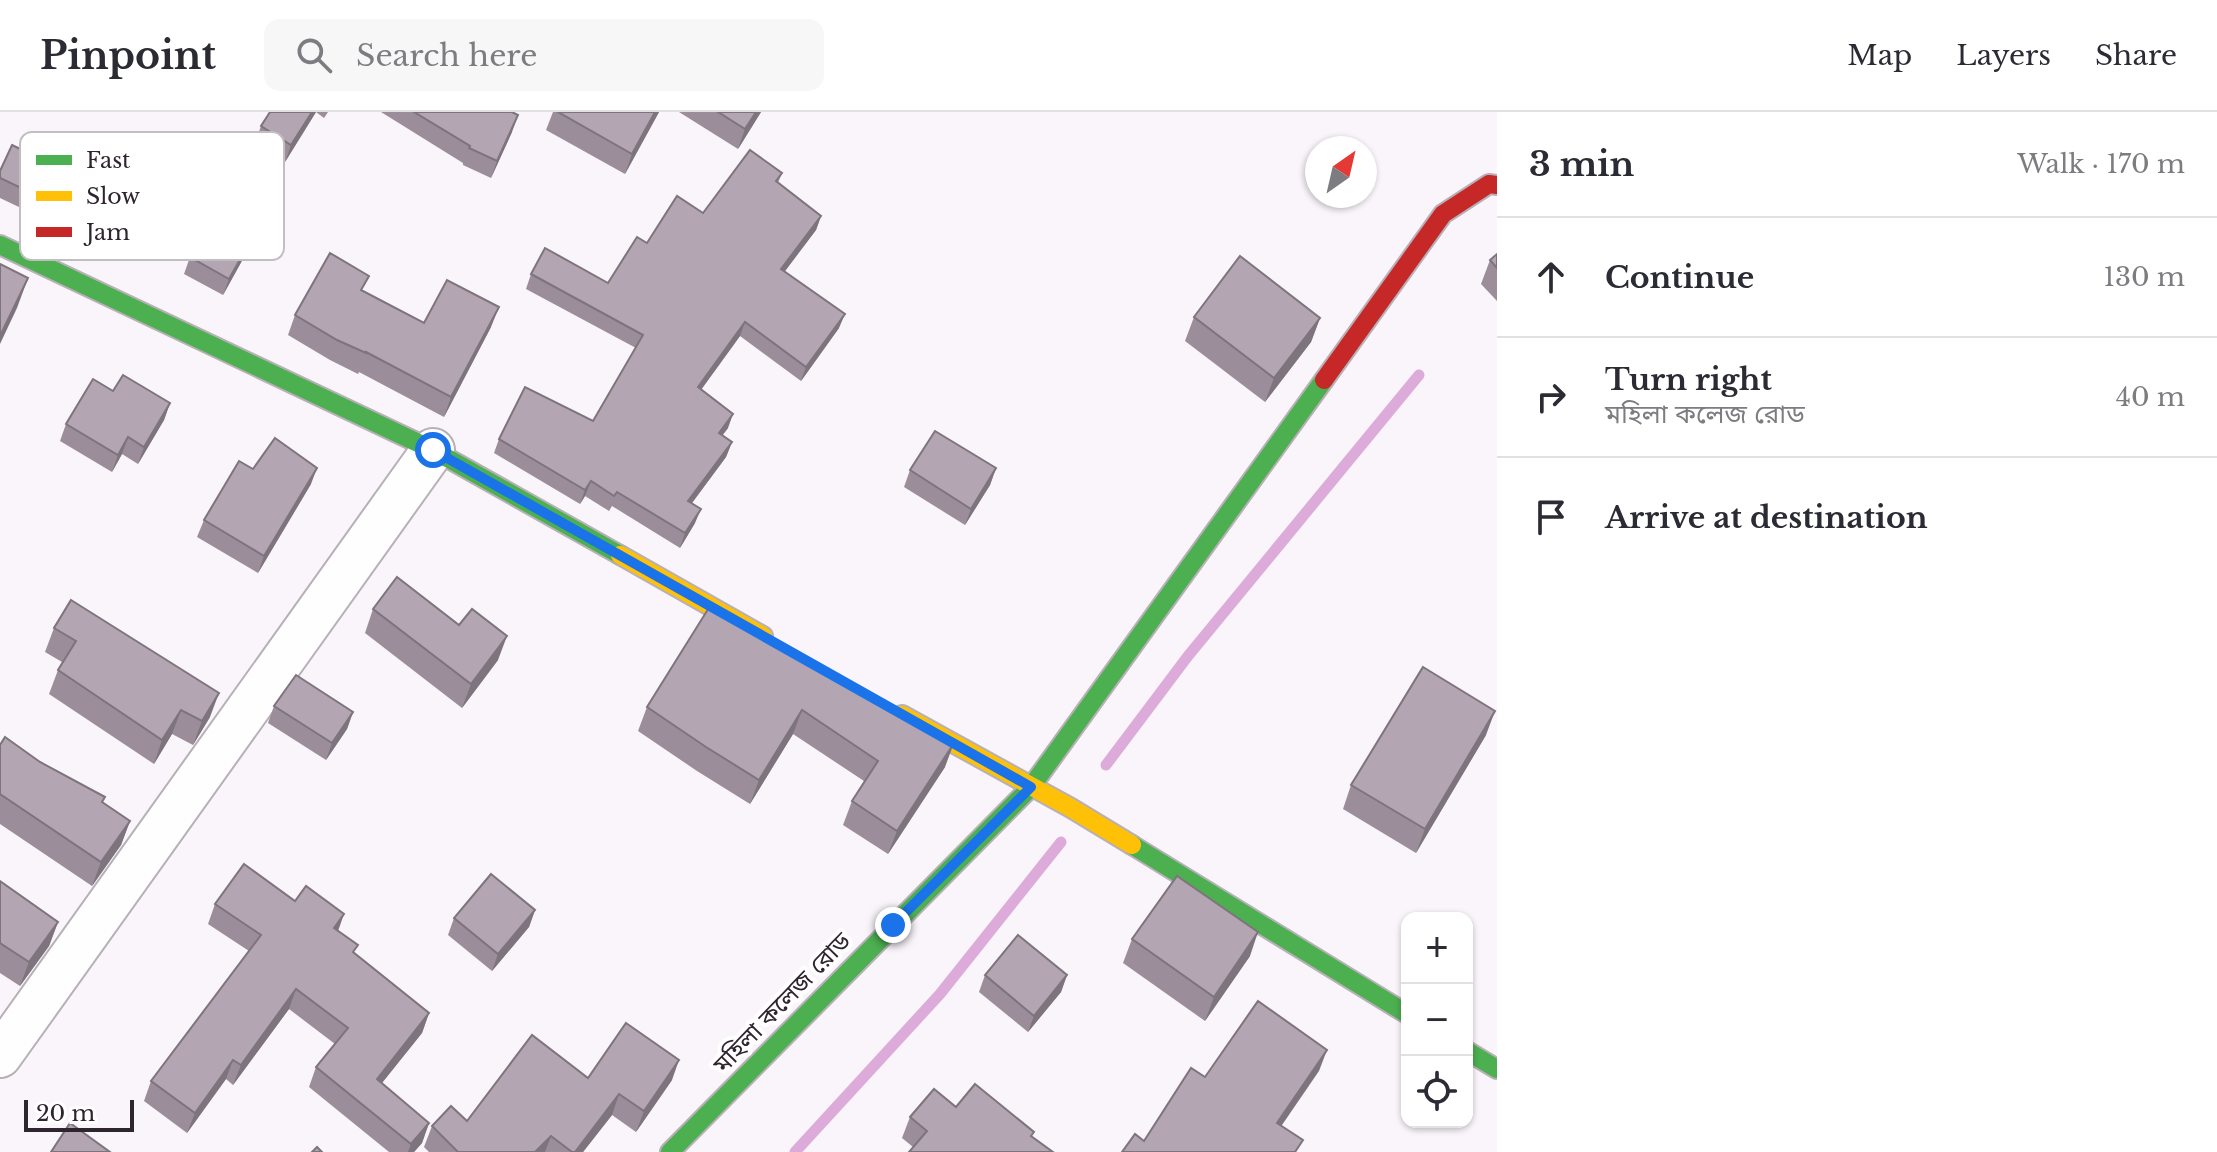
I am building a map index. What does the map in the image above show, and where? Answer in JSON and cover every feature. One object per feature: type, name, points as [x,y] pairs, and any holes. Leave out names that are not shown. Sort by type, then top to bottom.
[{"type":"main road","name":"মহিলা কলেজ রোড","points":[[670,1152],[1031,787],[1443,214],[1489,184],[1497,185]]},
{"type":"main road","points":[[0,245],[20,254]]},
{"type":"main road","points":[[32,260],[433,450],[781,646]]},
{"type":"main road","points":[[892,709],[1071,808],[1401,1010]]},
{"type":"main road","points":[[1473,1055],[1497,1069]]},
{"type":"street","points":[[0,1056],[433,450]]},
{"type":"building","points":[[270,112],[312,112],[291,145],[284,141],[284,132],[270,132],[261,126]]},
{"type":"building","points":[[414,112],[512,112],[518,115],[497,161],[469,148]]},
{"type":"building","points":[[558,112],[655,112],[632,154]]},
{"type":"building","points":[[718,112],[756,112],[745,129]]},
{"type":"building","points":[[12,145],[20,149],[20,188],[0,178]]},
{"type":"building","points":[[750,150],[782,173],[776,181],[821,216],[781,269],[845,314],[806,367],[745,322],[698,387],[733,414],[719,433],[732,442],[688,501],[701,509],[685,533],[617,492],[614,496],[591,481],[585,490],[499,439],[525,387],[593,421],[643,335],[531,274],[545,248],[608,283],[637,237],[647,243],[677,196],[703,213]]},
{"type":"building","points":[[330,253],[369,276],[361,290],[424,323],[447,280],[499,307],[451,397],[337,340],[295,315]]},
{"type":"building","points":[[1497,254],[1497,268],[1490,260]]},
{"type":"building","points":[[1240,256],[1320,318],[1274,378],[1194,317]]},
{"type":"building","points":[[195,260],[240,260],[229,279]]},
{"type":"building","points":[[0,264],[28,278],[0,336]]},
{"type":"building","points":[[123,375],[170,403],[144,447],[128,437],[118,455],[66,424],[93,379],[113,391]]},
{"type":"building","points":[[935,431],[996,468],[971,509],[910,470]]},
{"type":"building","points":[[275,438],[317,468],[264,556],[204,520],[239,461],[253,469]]},
{"type":"building","points":[[397,577],[459,625],[472,609],[507,636],[471,684],[373,609]]},
{"type":"building","points":[[71,600],[219,693],[202,721],[181,710],[162,740],[58,670],[76,641],[54,628]]},
{"type":"building","points":[[710,606],[954,743],[897,831],[852,801],[878,761],[802,710],[759,780],[647,707]]},
{"type":"building","points":[[1423,667],[1495,711],[1425,829],[1351,785]]},
{"type":"building","points":[[296,675],[353,712],[332,743],[274,706]]},
{"type":"building","points":[[5,737],[40,762],[105,797],[102,802],[130,821],[101,862],[0,794],[0,745]]},
{"type":"building","points":[[244,864],[295,901],[306,886],[344,914],[334,928],[358,945],[353,952],[429,1013],[377,1079],[429,1123],[411,1144],[316,1067],[348,1028],[296,989],[241,1065],[233,1060],[195,1113],[151,1081],[261,935],[215,904]]},
{"type":"building","points":[[491,874],[535,910],[498,954],[454,918]]},
{"type":"building","points":[[1177,876],[1258,932],[1214,997],[1132,939]]},
{"type":"building","points":[[0,881],[58,922],[29,962],[0,943]]},
{"type":"building","points":[[1018,935],[1067,975],[1034,1016],[985,975]]},
{"type":"building","points":[[1258,1001],[1327,1050],[1277,1123],[1303,1140],[1295,1152],[1122,1152],[1135,1134],[1144,1141],[1191,1068],[1205,1077]]},
{"type":"building","points":[[626,1023],[679,1060],[644,1111],[619,1094],[575,1152],[551,1136],[535,1152],[458,1152],[432,1126],[451,1106],[467,1121],[532,1035],[588,1078]]},
{"type":"building","points":[[975,1084],[1034,1132],[1031,1136],[1053,1152],[909,1152],[927,1131],[910,1117],[934,1089],[956,1107]]},
{"type":"building","points":[[70,1123],[110,1152],[51,1152]]},
{"type":"waterway","points":[[1106,765],[1188,656],[1419,375]]},
{"type":"waterway","points":[[795,1152],[940,994],[1061,842]]},
{"type":"traffic: fast","points":[[0,245],[20,254]]},
{"type":"traffic: fast","points":[[32,260],[433,450],[620,555]]},
{"type":"traffic: fast","points":[[670,1152],[1031,787],[1324,380]]},
{"type":"traffic: fast","points":[[1132,845],[1401,1010]]},
{"type":"traffic: fast","points":[[1473,1055],[1497,1069]]},
{"type":"traffic: slow","points":[[620,555],[763,636]]},
{"type":"traffic: slow","points":[[902,715],[1132,845]]},
{"type":"traffic: jam","points":[[1324,380],[1443,214],[1489,184],[1497,185]]},
{"type":"route","points":[[433,450],[1031,787],[893,925]]}]
